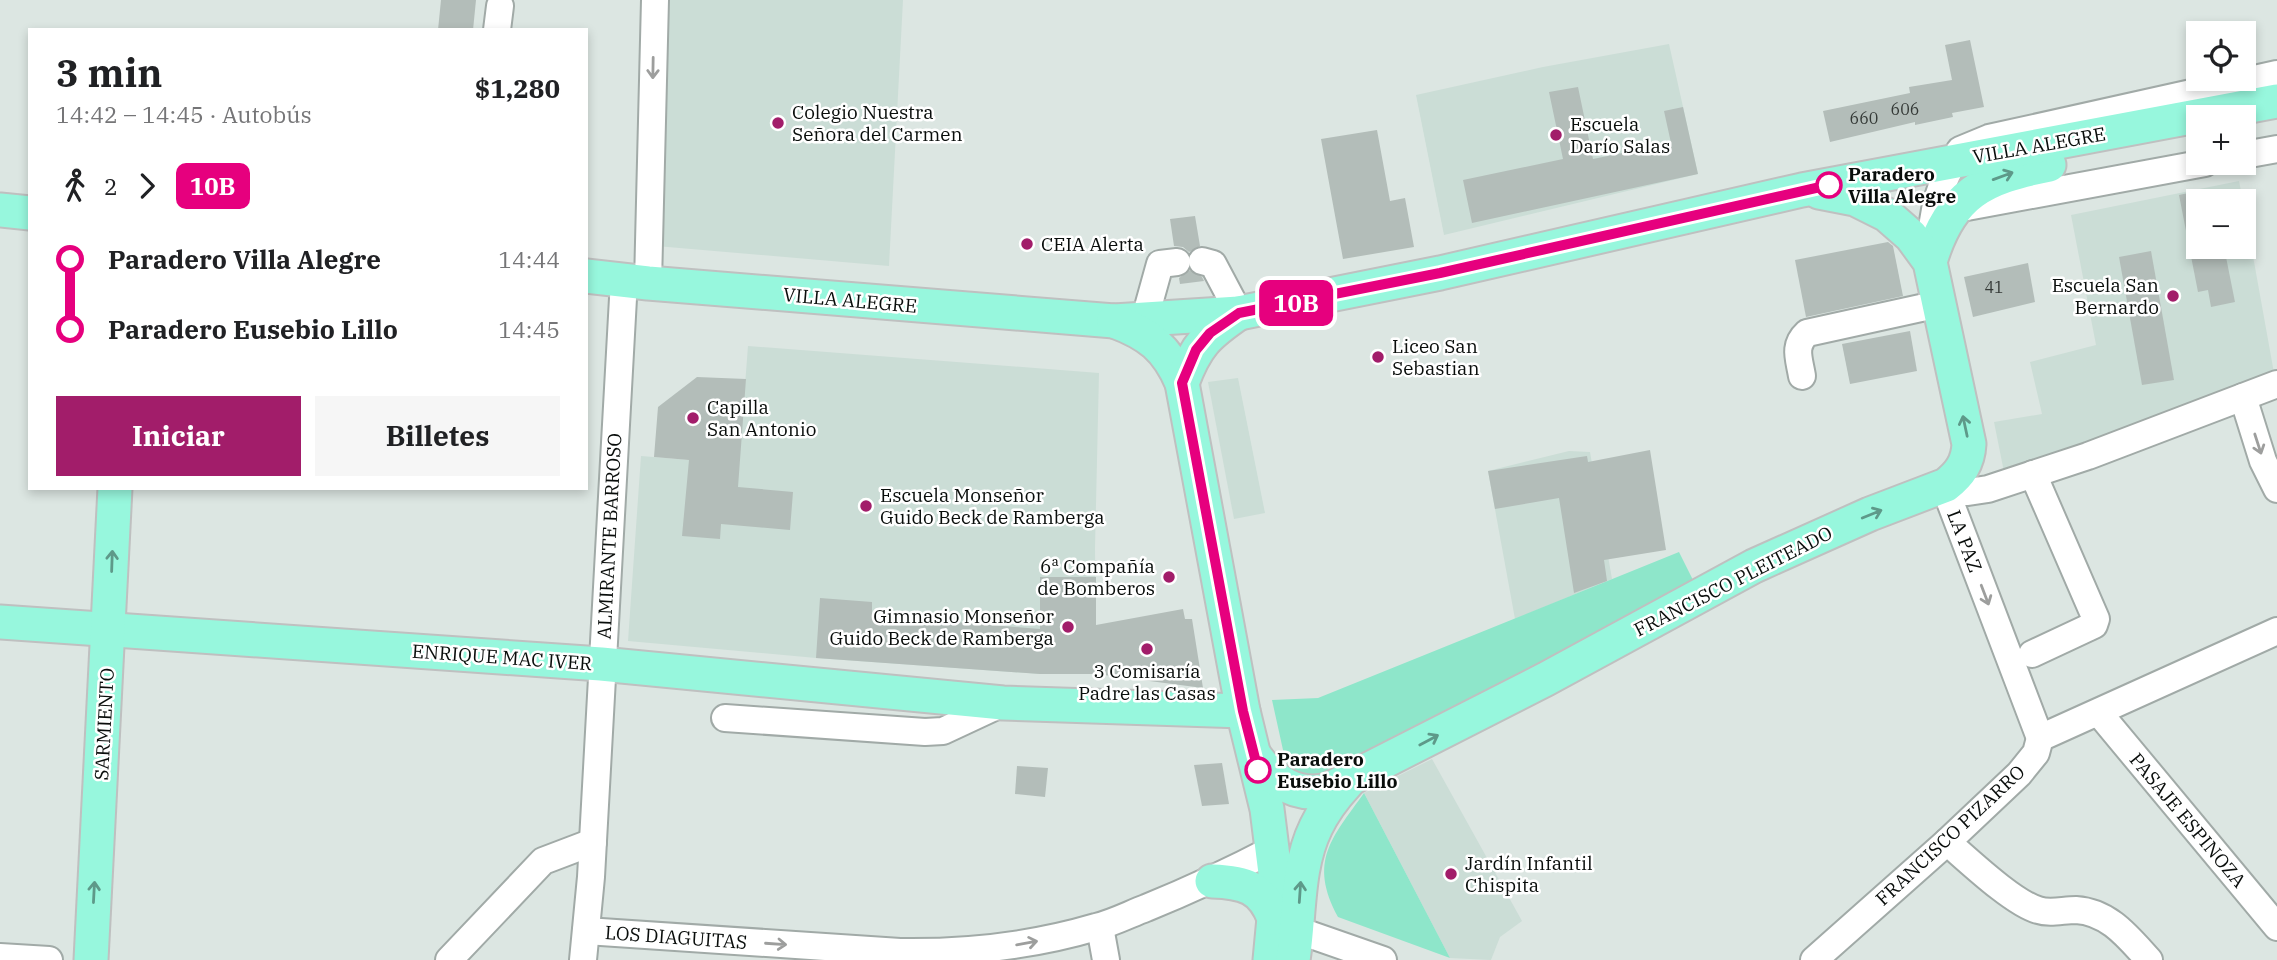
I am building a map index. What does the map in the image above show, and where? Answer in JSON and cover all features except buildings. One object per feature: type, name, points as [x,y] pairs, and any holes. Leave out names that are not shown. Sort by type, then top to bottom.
[{"type":"main road","name":"VILLA ALEGRE","points":[[588,276],[1129,319],[1239,313],[1440,273],[1802,190],[2277,101]]},
{"type":"main road","points":[[2256,125],[2277,121]]},
{"type":"main road","name":"VILLA ALEGRE","points":[[1802,190],[1839,194],[1872,206],[1905,230],[1930,261],[1943,229],[1956,209],[1980,186],[2012,172],[2186,139]]},
{"type":"main road","points":[[0,210],[28,213]]},
{"type":"main road","name":"LA PAZ","points":[[1930,261],[1969,444],[1962,470],[1945,485]]},
{"type":"main road","points":[[1182,383],[1196,350],[1210,333],[1239,313]]},
{"type":"main road","name":"VILLA ALEGRE","points":[[1129,319],[1136,330],[1166,352],[1182,383],[1243,711],[1267,809],[1288,936]]},
{"type":"main road","name":"FRANCISCO PLEITEADO","points":[[1255,756],[1277,779],[1301,793],[1320,792],[1347,783],[1754,566],[1870,514],[1945,485]]},
{"type":"main road","name":"SARMIENTO","points":[[90,960],[115,490]]},
{"type":"main road","name":"ENRIQUE MAC IVER","points":[[0,622],[601,664],[1003,703],[1243,711]]},
{"type":"main road","points":[[1270,960],[1288,936],[1311,837],[1321,817],[1347,783]]},
{"type":"main road","points":[[1212,881],[1240,883],[1248,887],[1266,901],[1288,936]]},
{"type":"street","name":"ALMIRANTE BARROSO","points":[[583,960],[593,842],[601,664],[636,282],[654,0]]},
{"type":"street","points":[[1930,261],[1934,206],[1960,150],[1989,138],[2277,74]]},
{"type":"street","points":[[2256,153],[2277,149]]},
{"type":"street","points":[[1956,209],[2186,167]]},
{"type":"street","points":[[1129,319],[1160,264],[1190,262],[1213,264],[1239,313]]},
{"type":"street","points":[[1802,376],[1797,348],[1807,333],[1939,304]]},
{"type":"street","points":[[1945,485],[1968,492],[1988,489],[2088,456],[2277,384]]},
{"type":"street","points":[[2243,397],[2263,461],[2277,489]]},
{"type":"street","points":[[2032,654],[2094,625],[2096,619],[2033,474]]},
{"type":"street","name":"LA PAZ","points":[[1945,485],[1948,499],[2040,738]]},
{"type":"street","points":[[2040,738],[2277,631]]},
{"type":"street","name":"ENRIQUE MAC IVER","points":[[725,718],[943,731],[1003,703]]},
{"type":"street","name":"PASAJE ESPINOZA","points":[[2099,713],[2277,928]]},
{"type":"street","name":"FRANCISCO PIZARRO","points":[[1814,960],[2019,774],[2036,753],[2040,738]]},
{"type":"street","points":[[449,960],[543,861],[593,842]]},
{"type":"street","points":[[1947,842],[2006,891],[2036,910],[2075,910],[2098,914],[2118,927],[2149,960]]},
{"type":"street","points":[[1107,960],[1100,927],[1212,881],[1273,849]]},
{"type":"street","name":"LOS DIAGUITAS","points":[[586,931],[900,956],[1031,943],[1100,927]]},
{"type":"street","points":[[1288,936],[1383,960]]},
{"type":"street","points":[[0,957],[49,960]]},
{"type":"shaded area","name":"Colegio Nuestra Señora del Carmen","points":[[664,0],[903,0],[889,266],[656,246]]},
{"type":"shaded area","name":"Escuela Darío Salas","points":[[1669,44],[1698,174],[1444,235],[1416,95],[1543,67]]},
{"type":"shaded area","name":"Escuela San Bernardo","points":[[2239,181],[2241,189],[2199,189]]},
{"type":"shaded area","name":"Escuela San Bernardo","points":[[2186,192],[2186,259],[2254,259],[2274,373],[2004,472],[1994,422],[2042,414],[2030,362],[2096,345],[2071,215]]},
{"type":"shaded area","name":"Escuela Monseñor Guido Beck de Ramberga","points":[[748,346],[1099,373],[1095,548],[1096,674],[1040,674],[628,641],[641,456],[739,464]]},
{"type":"shaded area","points":[[1238,378],[1265,513],[1234,519],[1208,382]]},
{"type":"shaded area","points":[[1569,451],[1590,452],[1612,579],[1515,619],[1488,471]]},
{"type":"shaded area","name":"Jardín Infantil Chispita","points":[[1432,759],[1522,921],[1500,937],[1491,960],[1450,958],[1364,793]]},
{"type":"green space","points":[[1679,552],[1696,586],[1339,777],[1295,775],[1285,759],[1272,700],[1318,698]]},
{"type":"green space","points":[[1364,793],[1450,958],[1338,917],[1329,897],[1325,865],[1334,837]]},
{"type":"bus line","name":"10B","points":[[1258,770],[1243,711],[1182,383],[1196,350],[1210,333],[1239,313],[1440,273],[1829,185]]},
{"type":"place","name":"Colegio Nuestra Señora del Carmen","points":[[778,123]]},
{"type":"place","name":"Escuela Darío Salas","points":[[1556,135]]},
{"type":"place","name":"Paradero Villa Alegre","points":[[1829,185]]},
{"type":"place","name":"CEIA Alerta","points":[[1027,244]]},
{"type":"place","name":"Escuela San Bernardo","points":[[2173,296]]},
{"type":"place","name":"Liceo San Sebastian","points":[[1378,357]]},
{"type":"place","name":"Capilla San Antonio","points":[[693,418]]},
{"type":"place","name":"Escuela Monseñor Guido Beck de Ramberga","points":[[866,506]]},
{"type":"place","name":"6ª Compañía de Bomberos","points":[[1169,577]]},
{"type":"place","name":"Gimnasio Monseñor Guido Beck de Ramberga","points":[[1068,627]]},
{"type":"place","name":"3 Comisaría Padre las Casas","points":[[1147,649]]},
{"type":"place","name":"Paradero Eusebio Lillo","points":[[1258,770]]},
{"type":"place","name":"Jardín Infantil Chispita","points":[[1451,874]]}]
